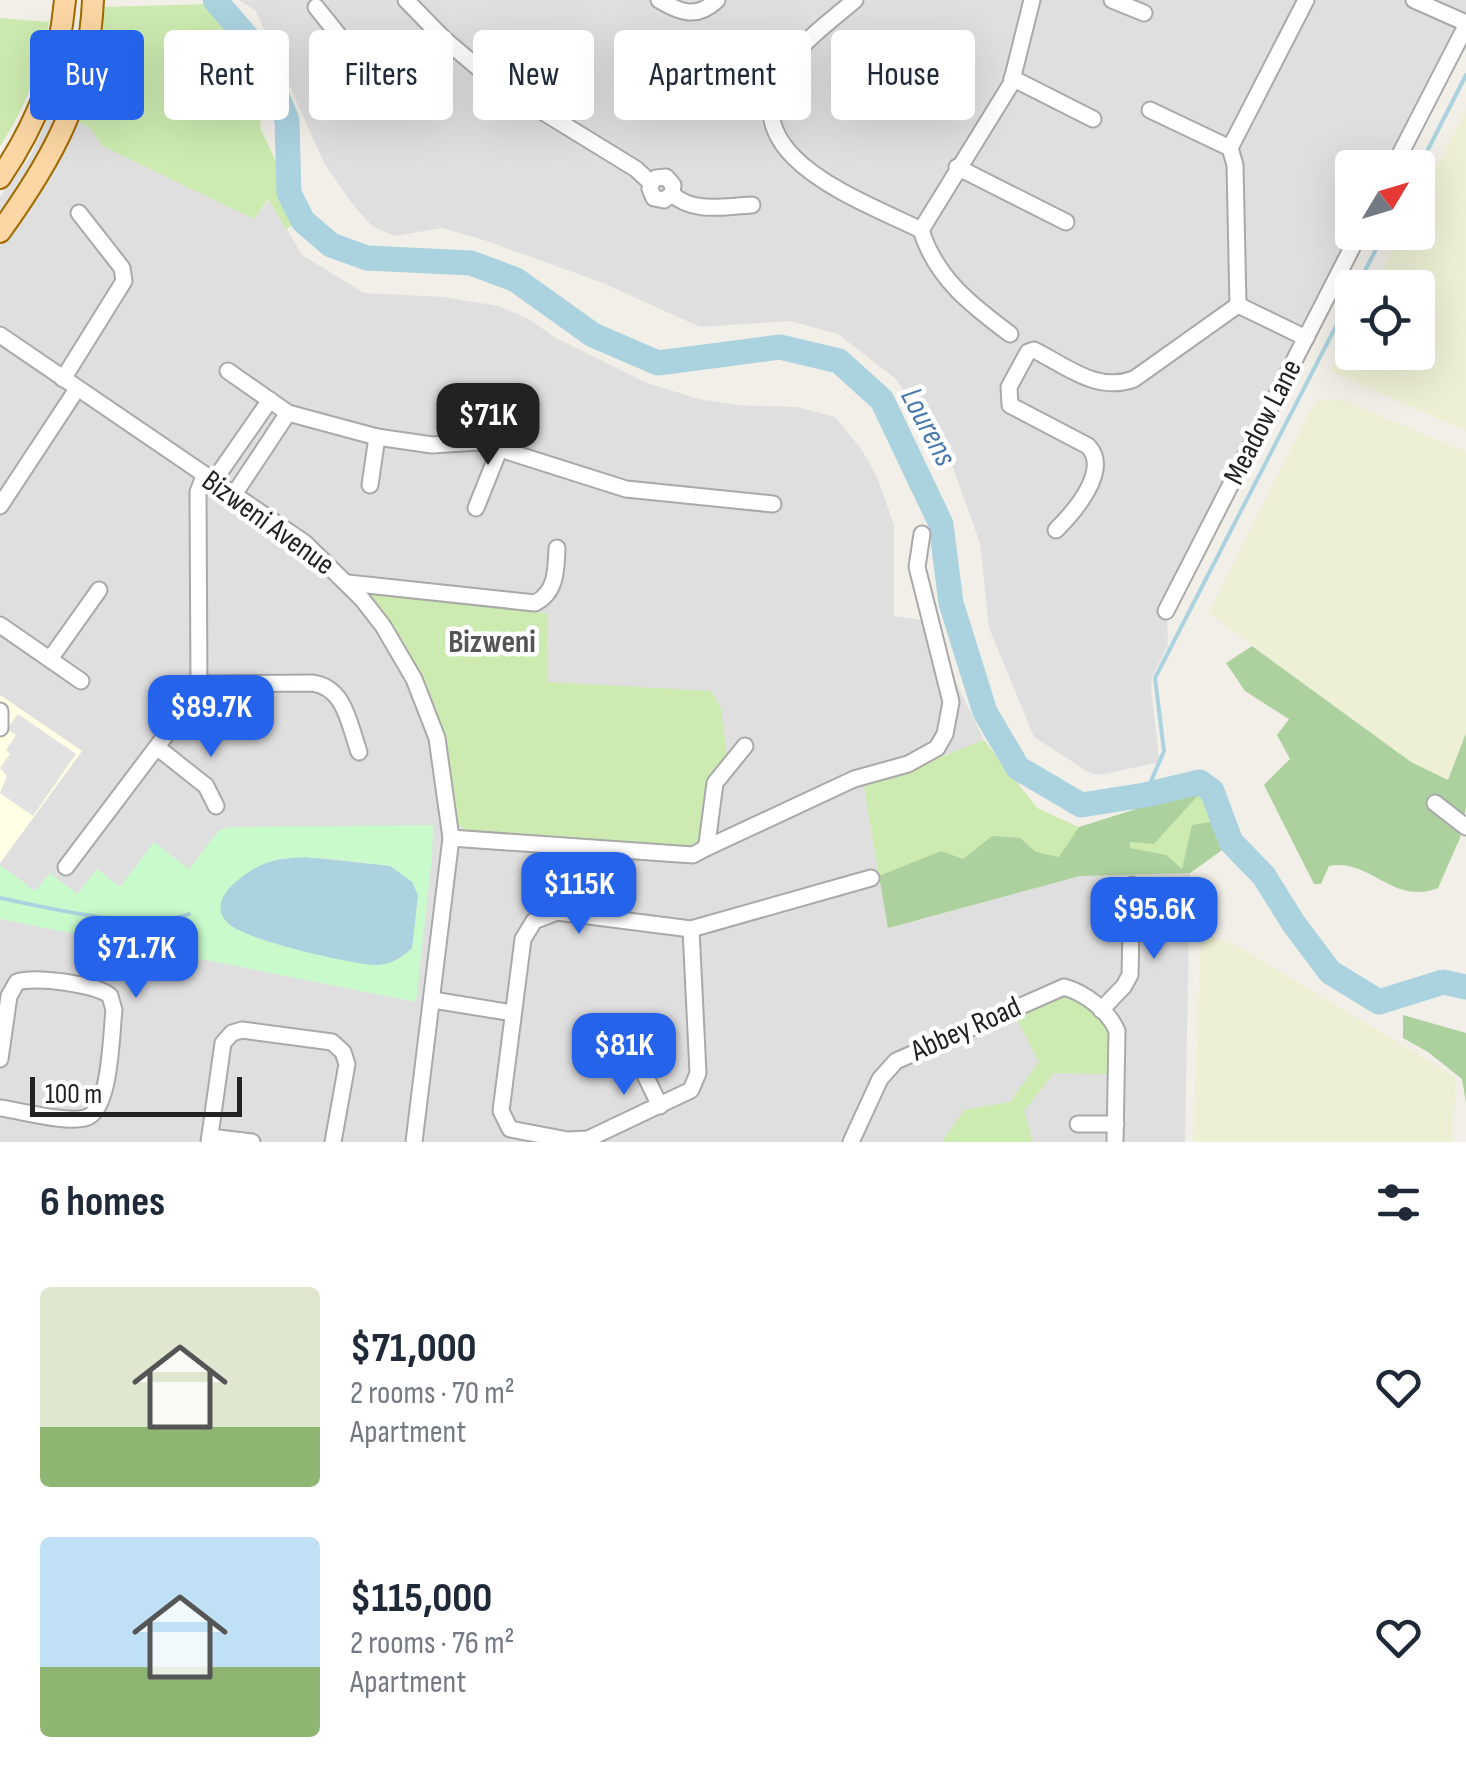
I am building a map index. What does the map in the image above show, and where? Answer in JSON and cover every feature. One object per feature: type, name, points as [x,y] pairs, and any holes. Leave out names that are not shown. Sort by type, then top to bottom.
[{"type":"main road","points":[[0,178],[33,124],[46,93],[65,0]]},
{"type":"main road","points":[[0,232],[67,124],[84,78],[94,0]]},
{"type":"street","points":[[406,0],[435,30]]},
{"type":"street","points":[[660,0],[688,14],[701,12],[717,0]]},
{"type":"street","points":[[855,0],[789,61],[776,90],[773,123],[789,154],[808,173],[921,230],[939,271],[1010,334]]},
{"type":"street","points":[[921,230],[1012,78],[1032,0]]},
{"type":"street","points":[[1112,0],[1144,13]]},
{"type":"street","points":[[1238,305],[1235,165],[1230,148],[1306,0]]},
{"type":"street","points":[[1402,150],[1466,24],[1414,0]]},
{"type":"street","points":[[316,7],[334,30]]},
{"type":"street","points":[[453,46],[496,83],[625,162],[651,183],[656,178],[666,178],[673,184],[672,194],[683,204],[752,204]]},
{"type":"street","points":[[1012,78],[1093,119]]},
{"type":"street","points":[[1150,110],[1230,148]]},
{"type":"street","points":[[958,168],[1066,222]]},
{"type":"street","points":[[63,379],[124,280],[122,268],[79,213]]},
{"type":"street","name":"Meadow Lane","points":[[1166,610],[1351,250]]},
{"type":"street","points":[[1238,305],[1306,338]]},
{"type":"street","points":[[1056,530],[1081,499],[1096,466],[1096,457],[1088,446],[1010,405],[1009,387],[1031,350],[1093,381],[1112,386],[1134,379],[1238,305]]},
{"type":"street","name":"Bizweni Avenue","points":[[0,335],[305,543],[348,583],[383,626],[425,704],[443,770],[451,838],[414,1142]]},
{"type":"street","points":[[228,372],[288,413],[377,437],[432,445],[468,441],[626,489],[773,504]]},
{"type":"street","points":[[0,506],[5,487],[77,389]]},
{"type":"street","points":[[66,868],[193,702],[200,684],[198,492],[270,400]]},
{"type":"street","points":[[233,496],[288,413]]},
{"type":"street","points":[[370,485],[377,437]]},
{"type":"street","points":[[476,508],[500,448]]},
{"type":"street","points":[[451,838],[693,855],[854,779],[908,764],[936,748],[946,734],[951,702],[918,568],[922,534]]},
{"type":"street","points":[[348,583],[536,603],[552,587],[557,548]]},
{"type":"street","points":[[50,659],[99,590]]},
{"type":"street","points":[[0,625],[80,681]]},
{"type":"street","points":[[200,684],[328,686],[340,700],[358,752]]},
{"type":"street","points":[[0,711],[0,728]]},
{"type":"street","points":[[704,850],[716,783],[745,746]]},
{"type":"street","points":[[158,748],[206,786],[216,806]]},
{"type":"street","points":[[1435,802],[1466,827]]},
{"type":"street","points":[[690,929],[698,1078],[688,1092],[588,1139],[568,1140],[510,1129],[501,1111],[523,940],[529,926],[544,914],[557,912],[690,929],[870,878]]},
{"type":"street","points":[[1115,1142],[1117,1030],[1101,1010],[1130,974],[1132,885]]},
{"type":"street","points":[[0,1060],[9,996],[17,982],[29,979],[100,989],[113,1001],[103,1100],[95,1114],[82,1119],[0,1108]]},
{"type":"street","name":"Abbey Road","points":[[851,1142],[880,1079],[888,1068],[908,1055],[1058,988],[1078,991],[1101,1010]]},
{"type":"street","points":[[433,1000],[513,1013]]},
{"type":"street","points":[[252,1142],[210,1139],[223,1044],[232,1033],[242,1030],[332,1042],[340,1048],[347,1064],[334,1142]]},
{"type":"street","points":[[612,1037],[621,1036],[628,1042],[660,1106]]},
{"type":"street","points":[[1078,1124],[1116,1124]]},
{"type":"shaded area","points":[[239,0],[1466,0],[1466,26],[1403,150],[1335,150],[1335,250],[1343,250],[1167,612],[1168,645],[1152,677],[1151,688],[1159,758],[1157,763],[1099,775],[1034,737],[989,628],[980,543],[952,465],[896,379],[838,334],[790,321],[700,327],[603,283],[484,240],[442,228],[394,236],[372,226],[324,163],[289,85],[289,30],[264,30],[256,11]]},
{"type":"shaded area","points":[[1466,110],[1466,431],[1330,371],[1335,361],[1335,370],[1435,370],[1435,270],[1382,270],[1393,250],[1435,250],[1435,170]]},
{"type":"shaded area","points":[[47,120],[73,120],[90,128],[103,146],[254,219],[269,199],[302,255],[364,293],[444,297],[498,306],[647,383],[699,399],[797,407],[835,417],[862,450],[877,477],[894,525],[894,616],[926,621],[984,740],[864,787],[888,928],[1080,876],[1190,873],[1185,1142],[0,1142],[0,863],[82,751],[0,695],[0,197],[31,155]]},
{"type":"shaded area","points":[[1316,400],[1343,400],[1466,452],[1466,733],[1448,780],[1411,762],[1208,613]]},
{"type":"shaded area","points":[[0,695],[82,751],[0,863]]},
{"type":"shaded area","points":[[18,714],[76,754],[33,816],[0,793],[7,776],[0,768],[16,735],[7,729]]},
{"type":"shaded area","points":[[1201,933],[1236,945],[1456,1077],[1453,1142],[1193,1142]]},
{"type":"green space","points":[[207,4],[221,17],[228,30],[164,30],[164,120],[261,120],[260,128],[277,163],[284,193],[300,221],[286,229],[268,199],[254,219],[102,146],[90,128],[76,121],[144,120],[144,30],[100,30],[102,7]]},
{"type":"green space","points":[[0,18],[49,22],[47,30],[30,30],[30,89],[0,146]]},
{"type":"green space","points":[[373,589],[548,614],[547,682],[711,691],[721,708],[727,758],[705,836],[685,853],[473,835],[458,824],[448,758],[430,701],[405,648],[369,592]]},
{"type":"green space","points":[[1252,646],[1411,762],[1448,780],[1466,733],[1466,807],[1460,838],[1438,888],[1408,891],[1343,865],[1329,866],[1321,884],[1314,884],[1264,785],[1290,759],[1277,735],[1289,719],[1245,691],[1226,663]]},
{"type":"green space","points":[[984,740],[1037,808],[1079,827],[1201,792],[1216,821],[1222,850],[1190,873],[1080,876],[888,928],[864,787]]},
{"type":"green space","points":[[1201,792],[1154,844],[1130,842],[1130,848],[1166,855],[1182,869],[1192,825],[1216,821],[1222,850],[1190,873],[1080,876],[888,928],[879,876],[941,851],[963,859],[992,836],[1020,838],[1036,852],[1059,857],[1079,827]]},
{"type":"green space","points":[[433,825],[416,1002],[0,919],[0,865],[35,891],[50,873],[77,894],[97,869],[120,887],[154,842],[189,869],[219,830]],"holes":[[[323,858],[390,866],[412,882],[418,895],[412,948],[392,962],[369,963],[304,951],[228,924],[246,874],[278,859]]]},
{"type":"green space","points":[[1059,993],[1090,1006],[1104,1017],[1111,1031],[1111,1074],[1054,1073],[1024,1111],[1033,1142],[942,1142],[964,1110],[1010,1102],[1039,1062],[1014,1014]]},
{"type":"green space","points":[[1403,1015],[1466,1033],[1466,1103],[1462,1079],[1403,1038]]},
{"type":"water","points":[[304,857],[390,866],[412,882],[418,895],[412,948],[388,963],[365,964],[277,944],[229,924],[221,906],[238,880],[266,863]]},
{"type":"waterway","name":"Lourens","points":[[215,0],[258,50],[287,120],[289,193],[303,221],[331,245],[367,258],[471,263],[516,280],[593,335],[658,363],[780,347],[839,361],[882,400],[941,524],[951,603],[985,712],[1018,768],[1081,805],[1200,782],[1212,791],[1231,842],[1264,876],[1330,972],[1379,1002],[1443,982],[1466,987]]},
{"type":"waterway","points":[[1428,150],[1466,75]]},
{"type":"waterway","points":[[1365,270],[1376,250]]},
{"type":"waterway","points":[[1145,795],[1164,751],[1155,678],[1335,328]]},
{"type":"waterway","points":[[0,898],[122,919],[147,921],[189,914]]},
{"type":"district","name":"Bizweni","points":[[492,642]]}]
